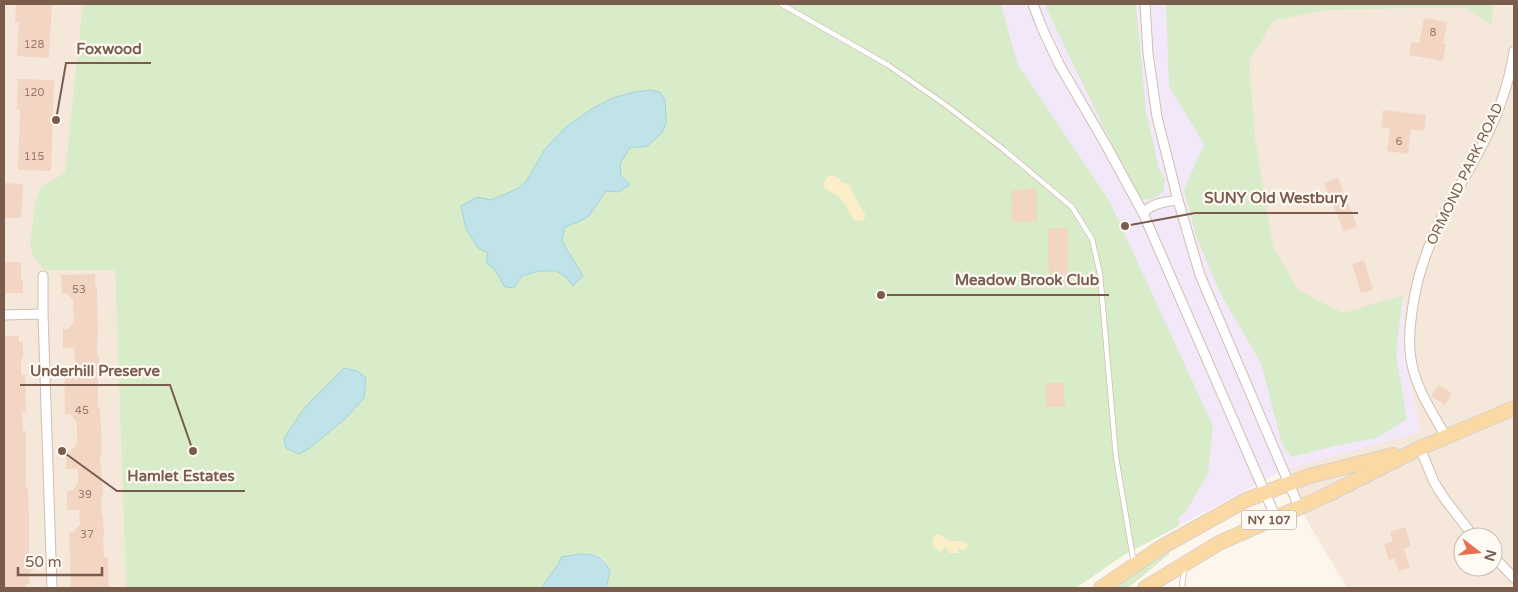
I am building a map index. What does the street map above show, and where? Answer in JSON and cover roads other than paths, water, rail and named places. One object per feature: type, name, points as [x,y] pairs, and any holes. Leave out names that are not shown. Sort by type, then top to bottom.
[{"type":"main road","name":"NY 107","points":[[1145,588],[1219,543],[1276,518],[1420,448],[1514,408]]},
{"type":"main road","name":"NY 107","points":[[1101,588],[1160,548],[1246,500],[1309,476],[1420,448]]},
{"type":"street","points":[[1034,4],[1042,28],[1059,64],[1143,213],[1276,518]]},
{"type":"street","points":[[1145,4],[1148,53],[1157,117],[1178,200],[1200,275],[1299,507]]},
{"type":"street","name":"ORMOND PARK ROAD","points":[[1446,437],[1417,383],[1412,367],[1409,332],[1413,300],[1420,270],[1436,230],[1478,154],[1499,108],[1514,51]]},
{"type":"street","points":[[1143,213],[1159,202],[1178,200]]},
{"type":"street","points":[[43,276],[52,588]]},
{"type":"street","points":[[4,315],[43,314]]},
{"type":"street","points":[[1420,448],[1434,482],[1466,527]]},
{"type":"street","points":[[1503,566],[1514,578]]},
{"type":"lane","points":[[781,4],[888,65],[947,106],[1003,149],[1072,207],[1092,239],[1100,274],[1116,457],[1134,565]]},
{"type":"lane","points":[[1183,588],[1185,563]]},
{"type":"water","points":[[650,90],[660,92],[665,100],[666,124],[662,133],[646,147],[630,147],[620,164],[621,176],[630,185],[618,192],[606,191],[589,216],[565,227],[562,241],[583,276],[573,286],[566,277],[556,271],[539,271],[522,276],[514,288],[505,287],[495,270],[486,262],[488,253],[478,248],[466,229],[461,206],[477,197],[491,200],[517,189],[526,182],[545,149],[566,127],[593,108],[613,98]]},
{"type":"water","points":[[344,368],[357,371],[366,378],[364,398],[346,418],[310,448],[299,454],[286,448],[284,439],[298,416]]},
{"type":"water","points":[[580,554],[595,555],[604,562],[610,571],[606,588],[541,588],[559,563],[561,557]]},
{"type":"place","name":"Foxwood","points":[[56,120]]},
{"type":"place","name":"SUNY Old Westbury","points":[[1125,226]]},
{"type":"place","name":"Meadow Brook Club","points":[[881,295]]},
{"type":"place","name":"Hamlet Estates","points":[[62,451]]},
{"type":"place","name":"Underhill Preserve","points":[[193,451]]}]
